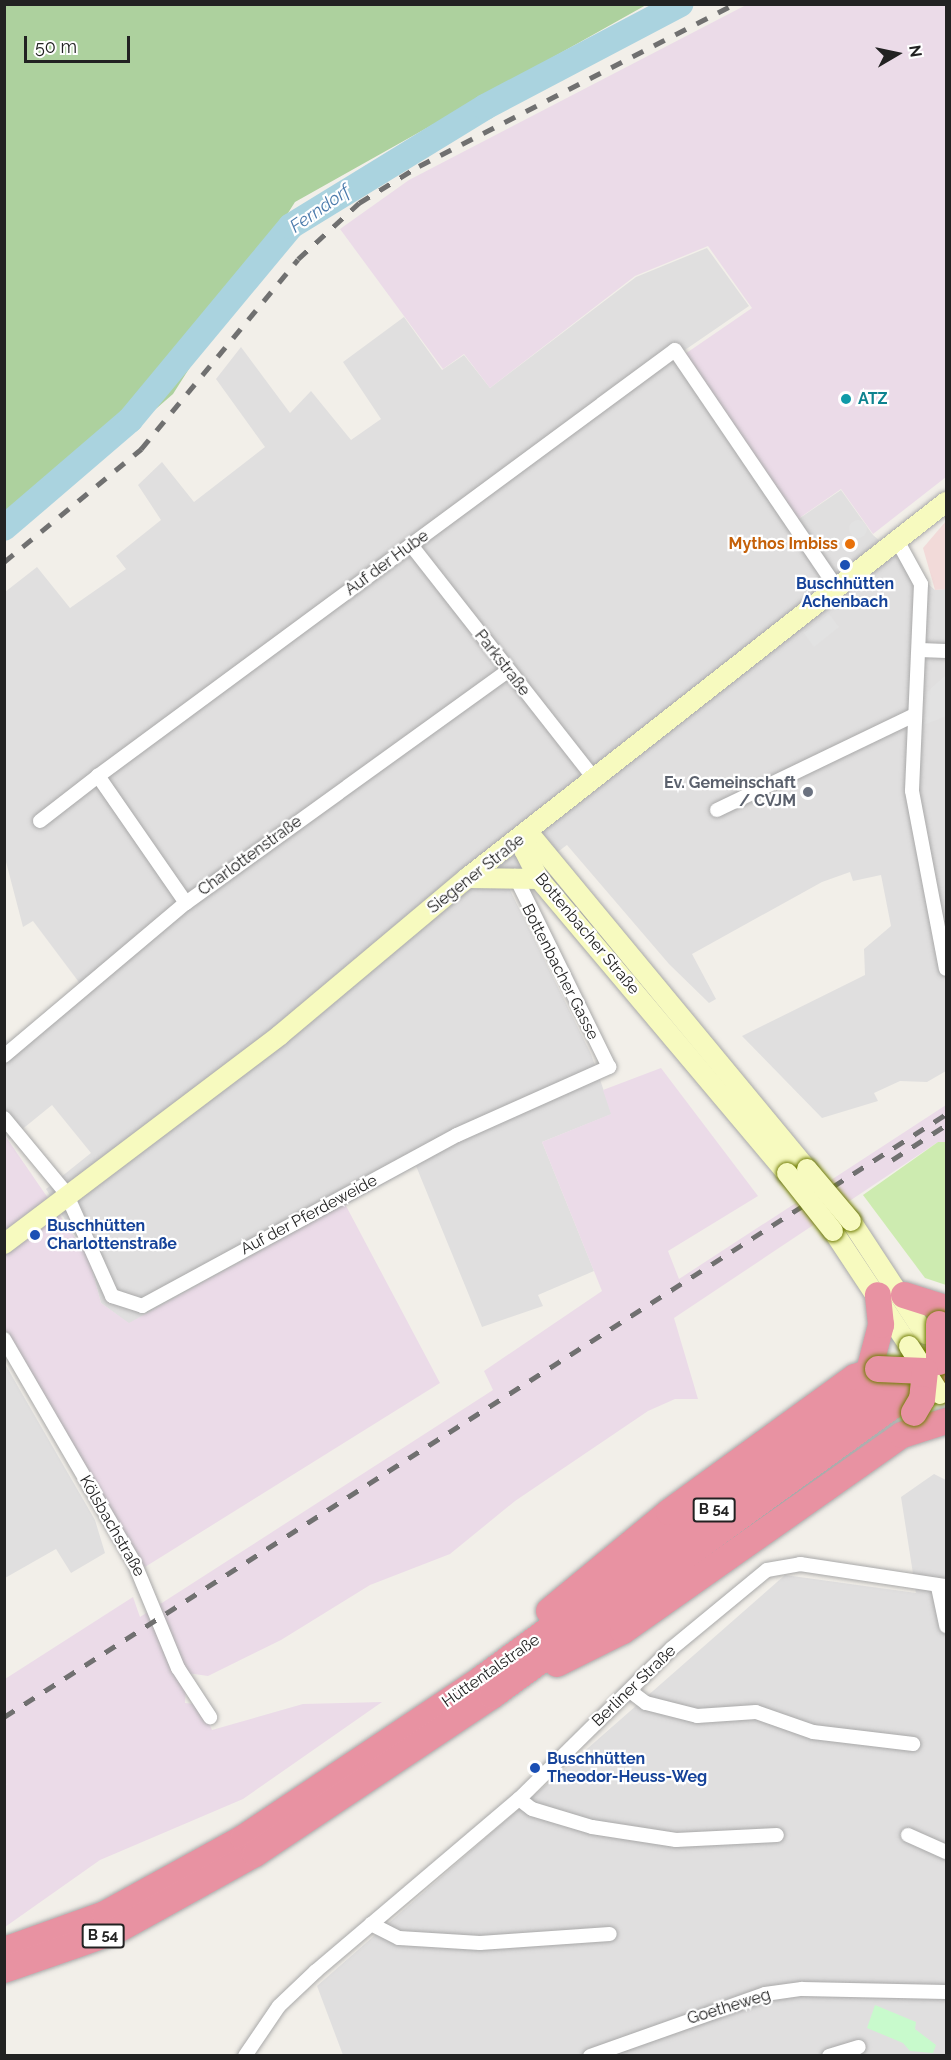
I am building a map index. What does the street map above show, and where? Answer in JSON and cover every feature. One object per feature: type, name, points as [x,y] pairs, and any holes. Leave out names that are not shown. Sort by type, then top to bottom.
[{"type":"highway","points":[[873,1370],[878,1350],[878,1295]]},
{"type":"highway","points":[[486,1687],[623,1631],[908,1424],[922,1400],[935,1357],[904,1295]]},
{"type":"highway","points":[[486,1687],[531,1626],[608,1561],[873,1370],[935,1357]]},
{"type":"highway","name":"Hüttentalstraße","points":[[4,1970],[114,1932],[197,1890],[486,1687],[935,1357]]},
{"type":"highway","points":[[908,1424],[946,1421]]},
{"type":"highway","name":"Hüttentalstraße","points":[[4,1950],[105,1914],[188,1872],[486,1687]]},
{"type":"street","name":"Auf der Hube","points":[[40,821],[680,347],[837,588]]},
{"type":"street","name":"Siegener Straße","points":[[4,1244],[66,1193],[280,1035],[467,878],[529,833],[946,502]]},
{"type":"street","points":[[898,542],[921,585],[920,650],[914,715],[912,791],[946,969]]},
{"type":"street","name":"Parkstraße","points":[[411,545],[595,780]]},
{"type":"street","points":[[920,650],[946,651]]},
{"type":"street","name":"Charlottenstraße","points":[[4,1056],[186,903],[508,671]]},
{"type":"street","points":[[717,810],[914,715]]},
{"type":"street","points":[[98,776],[186,903]]},
{"type":"street","name":"Bottenbacher Straße","points":[[529,833],[527,862],[539,879],[787,1173],[878,1295],[935,1357]]},
{"type":"street","name":"Bottenbacher Straße","points":[[529,833],[851,1221],[904,1295]]},
{"type":"street","points":[[467,878],[515,876],[539,879]]},
{"type":"street","name":"Bottenbacher Gasse","points":[[515,876],[609,1067]]},
{"type":"street","name":"Auf der Pferdeweide","points":[[66,1193],[112,1296],[142,1306],[457,1135],[609,1067]]},
{"type":"street","points":[[4,1118],[66,1193]]},
{"type":"street","name":"Kölsbachstraße","points":[[4,1339],[134,1562],[178,1668],[210,1717]]},
{"type":"street","name":"Berliner Straße","points":[[245,2055],[279,2006],[371,1924],[519,1799],[630,1691],[767,1570],[801,1564],[942,1586]]},
{"type":"street","points":[[942,1586],[946,1626]]},
{"type":"street","points":[[630,1691],[646,1703],[697,1716],[756,1712],[813,1732],[913,1744]]},
{"type":"street","points":[[519,1799],[532,1809],[592,1827],[676,1840],[777,1836]]},
{"type":"street","points":[[908,1835],[946,1852]]},
{"type":"street","points":[[371,1924],[399,1938],[480,1943],[610,1934]]},
{"type":"street","name":"Goetheweg","points":[[590,2055],[765,1994],[802,1989],[946,1992]]},
{"type":"street","points":[[829,2055],[859,2047]]},
{"type":"shaded area","points":[[746,5],[946,5],[946,477],[873,534],[841,489],[798,519],[685,354],[752,308],[708,246],[635,276],[490,388],[464,354],[443,369],[340,229],[409,180]]},
{"type":"shaded area","points":[[707,248],[749,306],[682,352],[797,520],[841,490],[873,535],[935,590],[946,589],[946,1071],[927,1082],[900,1081],[874,1093],[878,1101],[822,1118],[742,1036],[865,975],[864,949],[891,926],[881,875],[853,881],[850,872],[822,882],[692,954],[716,999],[709,1003],[669,964],[567,845],[509,888],[591,1054],[612,1114],[542,1142],[594,1271],[538,1295],[543,1306],[482,1327],[416,1166],[129,1324],[101,1303],[89,1258],[46,1189],[91,1153],[52,1105],[9,1140],[5,1134],[4,1037],[17,1052],[87,993],[33,921],[23,927],[5,858],[5,592],[37,567],[70,608],[126,569],[116,556],[161,520],[138,485],[162,462],[194,502],[265,447],[216,379],[241,347],[290,413],[311,391],[351,440],[381,419],[343,362],[404,317],[442,370],[464,355],[490,388],[636,277]]},
{"type":"shaded area","points":[[858,520],[866,525],[867,529],[862,537],[858,538],[850,533],[849,529],[854,521]]},
{"type":"shaded area","points":[[946,521],[946,589],[935,590],[923,548]]},
{"type":"shaded area","points":[[829,614],[839,627],[814,647],[804,633]]},
{"type":"shaded area","points":[[946,675],[946,716],[924,725],[927,692]]},
{"type":"shaded area","points":[[661,1068],[758,1196],[668,1251],[679,1279],[946,1105],[946,1142],[938,1142],[674,1318],[698,1399],[675,1399],[648,1411],[515,1501],[450,1554],[370,1585],[281,1640],[208,1676],[187,1673],[185,1703],[201,1705],[212,1730],[303,1704],[382,1702],[243,1799],[100,1860],[5,1927],[4,1786],[9,1783],[5,1785],[5,1679],[133,1597],[140,1617],[493,1390],[484,1371],[602,1291],[542,1142],[611,1114],[603,1090]]},
{"type":"shaded area","points":[[4,1134],[89,1258],[101,1303],[129,1323],[345,1204],[440,1383],[145,1567],[5,1329]]},
{"type":"shaded area","points":[[5,1364],[95,1520],[105,1553],[71,1573],[56,1549],[5,1578]]},
{"type":"shaded area","points":[[934,1474],[946,1480],[946,2055],[343,2055],[317,1986],[785,1575],[916,1593],[901,1497]]},
{"type":"green space","points":[[5,4],[646,5],[295,202],[173,394],[5,540]]},
{"type":"green space","points":[[938,1142],[946,1142],[946,1285],[925,1278],[863,1195]]},
{"type":"green space","points":[[875,2005],[916,2022],[915,2029],[936,2045],[933,2053],[910,2051],[903,2043],[867,2028]]},
{"type":"waterway","name":"Ferndorf","points":[[4,528],[130,420],[291,226],[485,107],[680,4]]},
{"type":"railway","points":[[4,562],[141,449],[298,259],[359,203],[419,166],[734,4]]},
{"type":"railway","points":[[4,1717],[946,1114]]},
{"type":"railway","points":[[892,1160],[946,1125]]},
{"type":"place","name":"ATZ","points":[[846,399]]},
{"type":"place","name":"Mythos Imbiss","points":[[850,544]]},
{"type":"place","name":"Buschhütten Achenbach","points":[[845,565]]},
{"type":"place","name":"Ev. Gemeinschaft / CVJM","points":[[808,792]]},
{"type":"place","name":"Buschhütten Charlottenstraße","points":[[35,1235]]},
{"type":"place","name":"Buschhütten Theodor-Heuss-Weg","points":[[535,1768]]}]
